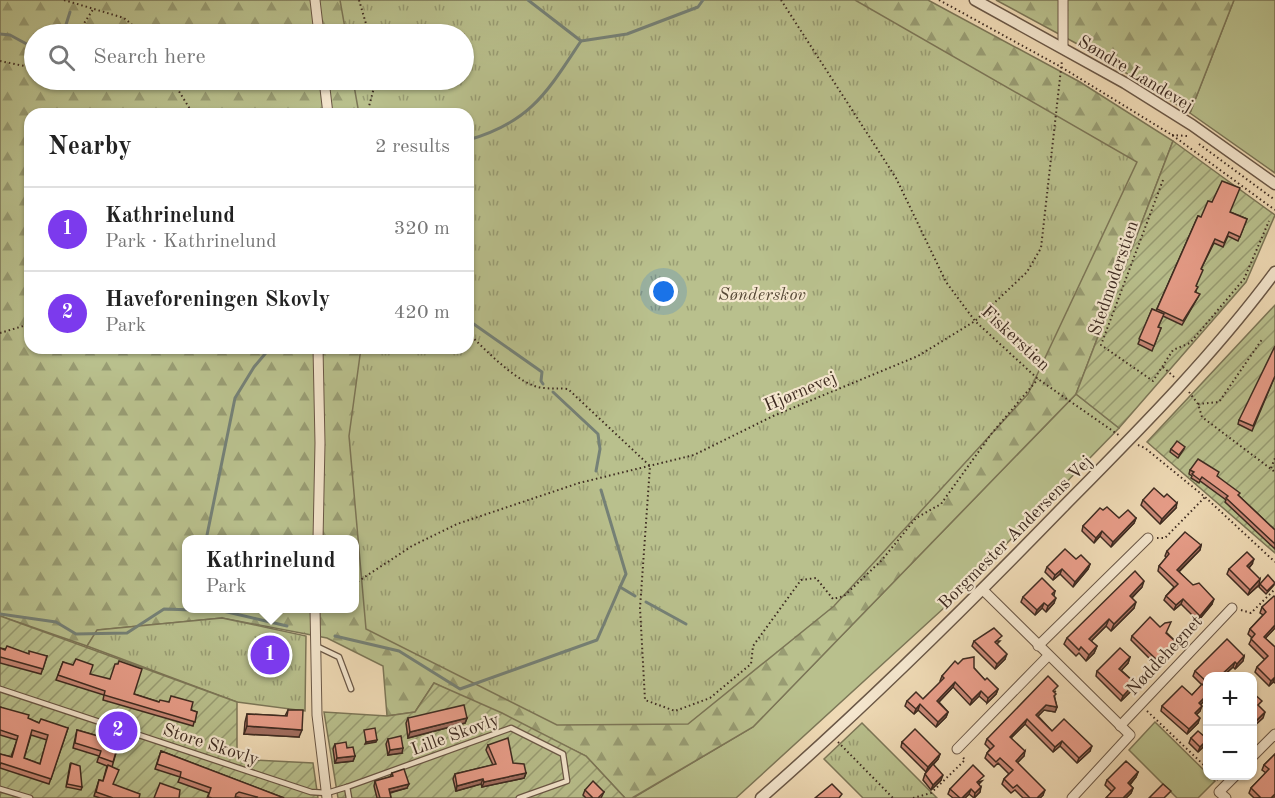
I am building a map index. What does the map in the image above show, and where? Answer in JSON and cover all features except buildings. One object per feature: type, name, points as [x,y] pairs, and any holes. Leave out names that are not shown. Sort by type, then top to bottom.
[{"type":"street","points":[[315,0],[318,24]]},
{"type":"street","name":"Søndre Landevej","points":[[975,0],[1125,83],[1192,125],[1275,184]]},
{"type":"street","points":[[1062,48],[1063,0]]},
{"type":"street","points":[[325,90],[327,108]]},
{"type":"street","name":"Borgmester Andersens Vej","points":[[761,798],[832,736],[983,590],[1128,442],[1275,272]]},
{"type":"street","points":[[318,354],[320,443],[318,535]]},
{"type":"street","points":[[1038,646],[1148,538]]},
{"type":"street","points":[[983,590],[1130,735],[1072,798]]},
{"type":"street","name":"Nøddehegnet","points":[[1120,726],[1233,608]]},
{"type":"street","points":[[315,613],[317,715],[327,795]]},
{"type":"street","points":[[957,749],[1048,656]]},
{"type":"street","points":[[1257,752],[1275,734]]},
{"type":"street","points":[[1226,798],[1219,792],[1231,780]]},
{"type":"lane","points":[[316,646],[339,657],[351,689]]},
{"type":"lane","name":"Store Skovly","points":[[0,689],[311,792],[327,795]]},
{"type":"lane","name":"Lille Skovly","points":[[327,795],[511,728],[563,754],[567,781],[519,798]]},
{"type":"lane","points":[[347,786],[349,798]]},
{"type":"lane","points":[[0,789],[30,798]]},
{"type":"lane","points":[[311,792],[312,798]]},
{"type":"path","points":[[64,0],[124,18],[131,24]]},
{"type":"path","points":[[359,0],[366,24]]},
{"type":"path","name":"Fiskerstien","points":[[781,0],[896,178],[946,282],[975,321],[1038,379],[1128,442],[1146,447],[1205,497],[1275,562]]},
{"type":"path","points":[[939,0],[1061,67],[1172,135],[1275,210]]},
{"type":"path","points":[[84,24],[94,8]]},
{"type":"path","name":"Hjørnevej","points":[[359,581],[412,546],[458,524],[579,483],[694,455],[773,416],[918,356],[975,321],[1027,272],[1041,248],[1062,48]]},
{"type":"path","points":[[0,61],[24,66]]},
{"type":"path","points":[[178,90],[189,108]]},
{"type":"path","points":[[369,108],[373,90]]},
{"type":"path","points":[[1172,135],[1186,135],[1275,201]]},
{"type":"path","name":"Stedmoderstien","points":[[1162,366],[1153,381],[1101,345],[1163,180]]},
{"type":"path","points":[[1269,221],[1244,279],[1190,343],[1173,350],[1162,366],[1181,383],[1198,404],[1202,417],[1275,472]]},
{"type":"path","points":[[0,333],[24,326]]},
{"type":"path","points":[[1198,404],[1219,402],[1263,338]]},
{"type":"path","points":[[474,339],[495,359],[528,383],[545,389],[568,389],[650,466],[640,608],[645,700],[675,711],[710,698],[751,664],[753,646],[801,580],[816,578],[833,599],[844,596],[882,560],[916,518],[941,504],[992,433],[1038,379]]},
{"type":"path","points":[[1271,468],[1275,458]]},
{"type":"path","points":[[1148,538],[1166,538],[1205,497]]},
{"type":"path","points":[[1233,608],[1251,614],[1275,589]]},
{"type":"path","points":[[1141,704],[1203,764]]},
{"type":"path","points":[[832,736],[892,798]]},
{"type":"path","points":[[913,798],[932,793],[964,760],[957,749]]},
{"type":"green space","name":"Sønderskov","points":[[0,0],[928,0],[1080,82],[1173,141],[1076,394],[753,727],[632,798],[625,798],[586,756],[434,683],[415,712],[387,716],[383,666],[327,638],[222,618],[98,630],[87,646],[0,616]]},
{"type":"green space","name":"Sønderskov","points":[[340,0],[855,0],[1137,162],[1028,394],[834,606],[688,724],[557,725],[366,629],[349,436],[360,354],[474,354],[474,108],[358,108],[355,90],[474,90],[474,24],[344,24]]},
{"type":"green space","points":[[996,0],[1234,0],[1190,113],[1094,53]]},
{"type":"green space","points":[[1234,0],[1275,0],[1275,173],[1190,113]]},
{"type":"green space","points":[[1173,141],[1275,215],[1246,282],[1119,428],[1076,394]]},
{"type":"green space","points":[[1275,305],[1275,553],[1147,442]]},
{"type":"green space","points":[[1076,394],[1119,428],[945,607],[736,798],[633,798],[753,727]]},
{"type":"green space","points":[[0,616],[237,702],[237,759],[313,763],[318,798],[0,798]]},
{"type":"green space","points":[[222,618],[306,636],[305,711],[237,702],[87,646],[97,630]]},
{"type":"green space","points":[[434,683],[502,713],[586,756],[625,798],[338,798],[324,712],[387,716],[415,712]]},
{"type":"green space","points":[[1155,722],[1203,769],[1203,780],[1215,781],[1198,798],[1177,798],[1129,750]]},
{"type":"green space","points":[[862,723],[937,798],[863,798],[824,759]]},
{"type":"waterway","points":[[528,0],[581,41]]},
{"type":"waterway","points":[[474,138],[507,124],[535,103],[547,90],[581,41],[627,34],[698,7],[703,0]]},
{"type":"waterway","points":[[66,24],[70,12]]},
{"type":"waterway","points":[[0,34],[10,35],[24,43]]},
{"type":"waterway","points":[[474,324],[542,372],[543,384]]},
{"type":"waterway","points":[[207,535],[235,398],[265,354]]},
{"type":"waterway","points":[[553,392],[598,434],[600,449],[596,471]]},
{"type":"waterway","points":[[601,490],[626,574],[620,587]]},
{"type":"waterway","points":[[335,636],[399,651],[460,689],[597,640],[620,587],[635,596]]},
{"type":"waterway","points":[[646,602],[686,624]]},
{"type":"waterway","points":[[0,614],[56,622],[76,634],[127,633],[164,609],[182,610]]},
{"type":"waterway","points":[[232,613],[287,626]]},
{"type":"place","name":"Kathrinelund","points":[[270,655]]},
{"type":"place","name":"Haveforeningen Skovly","points":[[118,731]]}]
